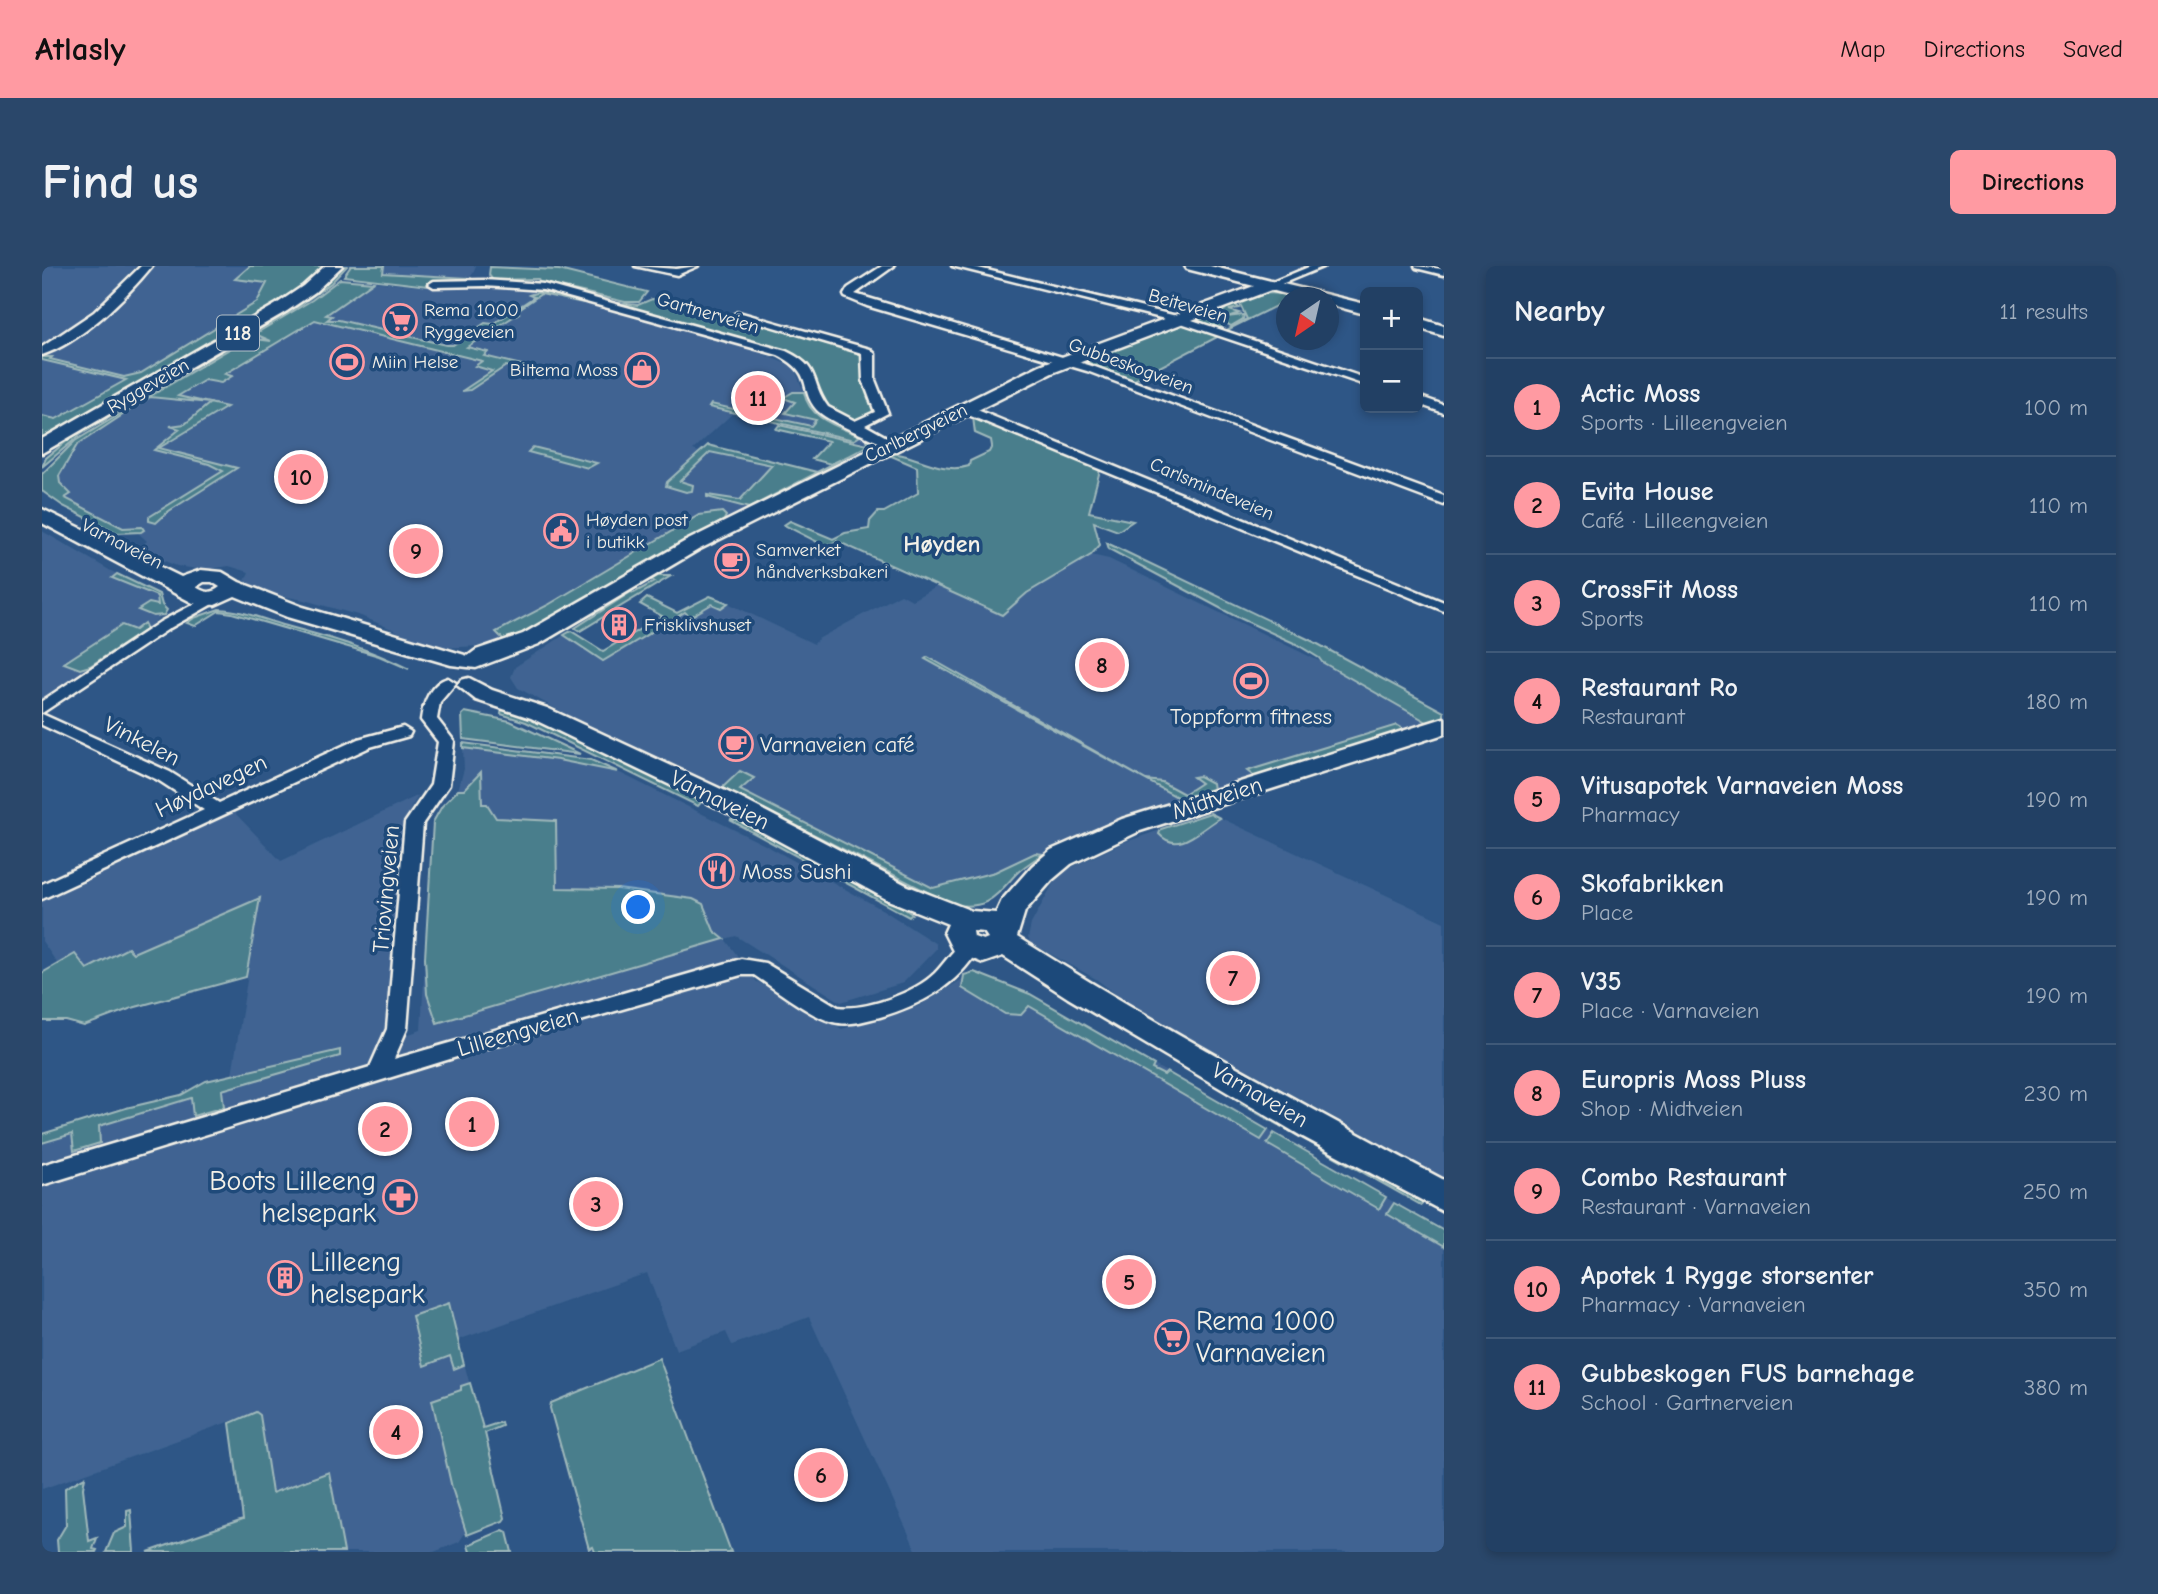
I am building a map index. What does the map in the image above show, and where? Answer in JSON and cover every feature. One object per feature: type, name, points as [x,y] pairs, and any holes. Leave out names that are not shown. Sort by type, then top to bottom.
[{"type":"main road","name":"Ryggeveien","points":[[42,447],[281,308],[309,289],[334,266]]},
{"type":"main road","name":"Ryggeveien","points":[[42,456],[66,434]]},
{"type":"street","points":[[42,352],[84,326],[125,290],[147,266]]},
{"type":"street","points":[[640,266],[677,272],[693,266]]},
{"type":"street","name":"Gubbeskogveien","points":[[889,266],[852,290],[849,295],[871,304],[1066,360],[1444,501]]},
{"type":"street","name":"Beiteveien","points":[[957,266],[1176,319],[1360,380]]},
{"type":"street","points":[[1192,266],[1278,287]]},
{"type":"street","name":"Carlbergveien","points":[[466,673],[509,658],[531,639],[691,546],[1066,360],[1320,266]]},
{"type":"street","points":[[1420,266],[1444,272]]},
{"type":"street","name":"Gartnerveien","points":[[434,284],[482,277],[569,293],[782,353],[802,362],[809,372],[824,410],[892,444]]},
{"type":"street","points":[[1339,302],[1360,308]]},
{"type":"street","points":[[738,315],[866,351],[869,354],[869,380],[882,413],[854,426]]},
{"type":"street","points":[[1423,325],[1444,331]]},
{"type":"street","points":[[1423,402],[1444,409]]},
{"type":"street","name":"Carlsmindeveien","points":[[965,409],[1444,607]]},
{"type":"street","name":"Varnaveien","points":[[42,506],[72,518],[160,564],[221,578],[219,594]]},
{"type":"street","name":"Varnaveien","points":[[42,515],[195,596],[219,594],[278,611],[296,612],[372,635],[466,673],[484,695],[539,713],[727,802],[980,936],[1023,972],[1078,990],[1280,1107],[1444,1197]]},
{"type":"street","name":"Varnaveien","points":[[185,589],[188,582],[204,576]]},
{"type":"street","points":[[165,625],[185,589]]},
{"type":"street","points":[[42,708],[165,625],[219,594]]},
{"type":"street","name":"Triovingveien","points":[[378,1072],[397,1029],[414,823],[418,813],[438,789],[444,771],[446,741],[429,720],[432,701],[466,673]]},
{"type":"street","name":"Vinkelen","points":[[42,719],[153,771],[217,810]]},
{"type":"street","name":"Midtveien","points":[[980,936],[1061,857],[1096,840],[1131,825],[1444,726]]},
{"type":"street","name":"Høydavegen","points":[[42,892],[364,743],[403,732]]},
{"type":"street","name":"Lilleengveien","points":[[42,1174],[378,1072],[741,967],[758,968],[833,1014],[850,1017],[901,1003],[922,993],[940,981],[980,936]]},
{"type":"shaded area","points":[[42,266],[136,266],[101,303],[42,348]]},
{"type":"shaded area","points":[[153,266],[326,266],[42,442],[42,357],[61,346],[120,301]]},
{"type":"shaded area","points":[[351,266],[476,266],[469,280],[453,283],[432,282],[428,286],[344,276]]},
{"type":"shaded area","points":[[342,278],[417,286],[539,291],[751,349],[794,367],[811,410],[831,423],[867,439],[868,443],[733,413],[693,450],[699,452],[708,445],[819,473],[693,536],[527,631],[505,641],[479,646],[432,646],[361,616],[304,600],[261,592],[245,581],[249,572],[229,566],[204,570],[177,566],[139,551],[147,541],[138,533],[117,533],[63,506],[42,491],[42,474],[75,441],[301,307]]},
{"type":"shaded area","points":[[42,531],[111,571],[159,594],[162,605],[167,610],[149,627],[42,699]]},
{"type":"shaded area","points":[[1091,555],[1109,559],[1321,662],[1427,722],[1120,823],[1043,854],[1025,866],[987,903],[964,907],[939,899],[722,788],[705,780],[701,783],[606,736],[518,688],[511,677],[515,667],[564,635],[603,660],[713,596],[814,644],[818,639],[901,594],[912,600],[939,585],[1002,615],[1027,593]]},
{"type":"shaded area","points":[[463,748],[558,760],[618,772],[769,847],[883,910],[936,944],[936,949],[903,983],[841,1002],[736,936],[725,939],[756,981],[842,1029],[919,1006],[974,972],[1030,994],[1444,1231],[1444,1552],[917,1552],[809,1317],[732,1345],[726,1332],[676,1350],[647,1273],[458,1340],[505,1518],[467,1535],[465,1533],[459,1542],[434,1552],[344,1552],[329,1473],[272,1493],[261,1415],[256,1412],[42,1489],[42,1143],[230,1087],[260,899],[133,953],[128,948],[87,969],[75,954],[57,963],[42,941],[42,899],[228,812],[234,812],[281,861],[419,795],[411,807],[405,826],[387,1041],[421,1030],[433,822],[442,806],[458,790],[464,769]]},
{"type":"shaded area","points":[[1210,813],[1444,922],[1444,1178],[1130,1005],[1096,979],[1031,943],[1028,938],[1031,924],[1054,882],[1066,870],[1125,842]]},
{"type":"green space","points":[[250,266],[326,266],[292,296],[42,442],[42,416],[56,419],[126,380],[42,360],[42,357],[52,357],[50,359],[124,377],[141,373],[257,302],[267,283],[235,279]]},
{"type":"green space","points":[[343,266],[347,266],[331,283],[299,306],[80,435],[42,467],[46,458],[78,432],[315,292]]},
{"type":"green space","points":[[351,266],[384,266],[383,273],[470,278],[457,283],[432,282],[428,286],[344,276]]},
{"type":"green space","points":[[490,267],[559,270],[647,292],[639,302],[625,302],[539,282],[538,279],[493,280],[489,275]]},
{"type":"green space","points":[[340,279],[373,282],[326,315],[332,316],[327,320],[339,320],[446,345],[453,345],[485,323],[493,324],[534,297],[529,295],[543,292],[559,294],[588,304],[541,294],[516,311],[519,313],[467,347],[488,352],[484,356],[546,371],[542,374],[506,366],[470,390],[462,391],[492,371],[475,366],[482,361],[315,320],[225,374],[232,376],[221,383],[205,380],[178,396],[209,403],[150,397],[77,445],[59,476],[60,483],[71,494],[65,498],[123,528],[142,527],[144,530],[141,532],[117,533],[63,506],[42,491],[42,474],[75,441],[248,338],[271,341],[255,334],[312,300]]},
{"type":"green space","points":[[1276,294],[1276,306],[1227,330],[1247,319],[1239,302]]},
{"type":"green space","points":[[652,299],[744,318],[861,352],[878,412],[855,421],[832,411],[822,397],[810,366],[795,355],[616,303],[638,305]]},
{"type":"green space","points":[[1235,304],[1239,308],[1229,310],[1239,313],[1228,317],[1244,315],[1243,319],[1231,326],[1224,322],[1225,325],[1218,329],[1196,319]],"holes":[[[1226,309],[1213,319],[1225,318],[1221,322],[1206,317]]]},
{"type":"green space","points":[[1180,324],[1221,335],[1131,382],[1090,367],[1092,365],[1086,361]]},
{"type":"green space","points":[[793,392],[804,392],[807,401],[818,415],[833,425],[860,436],[854,440],[709,407],[711,404],[811,426],[816,420],[785,413],[795,402],[783,398]]},
{"type":"green space","points":[[210,403],[227,407],[159,448],[237,468],[169,511],[156,523],[149,521],[149,517],[223,471],[209,464],[154,450],[180,429],[170,426],[185,424]]},
{"type":"green space","points":[[973,417],[1178,499],[1176,502],[1100,470],[1089,512],[1133,521],[1118,531],[1094,522],[1100,545],[1091,555],[1027,593],[1002,615],[837,541],[825,546],[784,525],[790,521],[833,539],[845,533],[869,529],[870,521],[878,512],[884,512],[918,493],[917,467],[889,455],[904,455],[946,468],[969,466],[970,461],[989,452],[992,446],[991,440],[975,433]]},
{"type":"green space","points":[[779,425],[868,445],[867,439],[872,444],[749,508],[707,495],[740,500],[772,465],[710,452],[680,481],[693,485],[692,491],[686,492],[666,486],[667,482],[708,445],[817,472],[850,455],[831,464],[812,459],[829,441],[776,429]]},
{"type":"green space","points":[[533,447],[597,463],[588,468],[528,452]]},
{"type":"green space","points":[[722,512],[726,516],[724,520],[527,631],[505,641],[496,632],[548,605],[699,515]]},
{"type":"green space","points":[[1107,543],[1314,642],[1444,712],[1444,719],[1427,722],[1322,662],[1296,644],[1233,615],[1109,549]]},
{"type":"green space","points":[[117,574],[159,594],[162,605],[167,610],[164,615],[153,616],[138,610],[149,603],[158,605],[157,596],[112,578]]},
{"type":"green space","points":[[658,576],[671,576],[580,631],[575,628],[631,592],[634,593],[654,582],[651,580]]},
{"type":"green space","points":[[710,596],[728,603],[721,608],[712,604],[690,617],[685,612],[603,661],[564,635],[571,631],[603,651],[662,616],[640,604],[647,598],[677,613]]},
{"type":"green space","points":[[219,609],[243,613],[346,643],[377,655],[409,669],[379,656],[232,613],[219,611],[195,626],[187,623]]},
{"type":"green space","points":[[144,623],[147,629],[90,666],[80,669],[64,663],[122,625],[135,630]]},
{"type":"green space","points":[[928,657],[1146,780],[1162,782],[1184,794],[1201,783],[1193,777],[1199,776],[1212,783],[1213,790],[1184,801],[925,659]]},
{"type":"green space","points":[[502,707],[526,715],[702,801],[698,806],[526,722],[501,714]]},
{"type":"green space","points":[[465,712],[510,721],[580,754],[463,739],[462,715]]},
{"type":"green space","points":[[1397,725],[1405,730],[1256,778],[1247,771]]},
{"type":"green space","points":[[463,743],[591,760],[618,772],[558,760],[463,748]]},
{"type":"green space","points":[[740,771],[754,778],[740,790],[933,888],[995,872],[1035,853],[1043,854],[1019,871],[988,901],[973,906],[951,904],[722,788]]},
{"type":"green space","points":[[481,772],[482,804],[487,804],[496,818],[556,821],[557,888],[618,889],[693,899],[703,904],[714,931],[724,939],[437,1023],[427,994],[425,958],[433,822],[442,806],[458,790],[464,790]]},
{"type":"green space","points":[[1210,813],[1220,818],[1190,838],[1174,842],[1159,834],[1161,829]]},
{"type":"green space","points":[[730,820],[740,820],[912,914],[909,917]]},
{"type":"green space","points":[[260,898],[246,977],[132,1008],[84,1026],[66,1021],[42,1021],[42,973],[75,954],[87,969],[128,948],[133,953]]},
{"type":"green space","points":[[974,972],[1030,994],[1154,1065],[1152,1069],[1164,1075],[1167,1072],[1268,1130],[1261,1140],[1029,1006],[1021,1015],[1005,1014],[962,988],[964,975]]},
{"type":"green space","points":[[340,1050],[340,1056],[222,1090],[224,1107],[193,1116],[191,1098],[99,1126],[100,1143],[74,1151],[72,1134],[42,1143],[42,1134],[126,1108],[181,1095],[206,1081]]},
{"type":"green space","points":[[1245,1098],[1423,1200],[1421,1205],[1241,1104]]},
{"type":"green space","points":[[1274,1133],[1386,1197],[1379,1209],[1267,1144]]},
{"type":"green space","points":[[1394,1203],[1444,1231],[1444,1247],[1387,1214]]},
{"type":"green space","points":[[449,1303],[464,1365],[454,1369],[450,1356],[424,1366],[412,1316]]},
{"type":"green space","points":[[659,1358],[731,1552],[595,1552],[593,1547],[589,1549],[550,1408],[551,1403]]},
{"type":"green space","points":[[470,1383],[483,1428],[501,1422],[502,1426],[485,1433],[505,1518],[467,1535],[452,1488],[432,1400],[461,1390],[461,1386]]},
{"type":"green space","points":[[256,1412],[260,1415],[272,1493],[329,1472],[344,1552],[148,1552],[243,1519],[230,1423]]},
{"type":"green space","points":[[85,1477],[83,1488],[89,1541],[97,1538],[93,1549],[97,1550],[58,1552],[57,1540],[66,1525],[65,1488]]},
{"type":"green space","points":[[131,1510],[134,1552],[106,1552],[114,1533],[127,1527],[127,1511]]},
{"type":"green space","points":[[503,1530],[507,1532],[512,1552],[470,1552],[468,1545]]},
{"type":"place","name":"Rema 1000 Ryggeveien","points":[[400,321]]},
{"type":"place","name":"Miin Helse","points":[[347,362]]},
{"type":"place","name":"Biltema Moss","points":[[642,370]]},
{"type":"place","name":"Gubbeskogen FUS barnehage","points":[[758,398]]},
{"type":"place","name":"Apotek 1 Rygge storsenter","points":[[301,477]]},
{"type":"place","name":"Høyden post i butikk","points":[[561,531]]},
{"type":"place","name":"Combo Restaurant","points":[[416,551]]},
{"type":"place","name":"Samverket håndverksbakeri","points":[[732,561]]},
{"type":"place","name":"Frisklivshuset","points":[[619,625]]},
{"type":"place","name":"Europris Moss Pluss","points":[[1102,665]]},
{"type":"place","name":"Toppform fitness","points":[[1251,681]]},
{"type":"place","name":"Varnaveien café","points":[[736,744]]},
{"type":"place","name":"Moss Sushi","points":[[717,871]]},
{"type":"place","name":"V35","points":[[1233,978]]},
{"type":"place","name":"Actic Moss","points":[[472,1124]]},
{"type":"place","name":"Evita House","points":[[385,1129]]},
{"type":"place","name":"Boots Lilleeng helsepark","points":[[400,1197]]},
{"type":"place","name":"CrossFit Moss","points":[[596,1204]]},
{"type":"place","name":"Lilleeng helsepark","points":[[285,1278]]},
{"type":"place","name":"Vitusapotek Varnaveien Moss","points":[[1129,1282]]},
{"type":"place","name":"Rema 1000 Varnaveien","points":[[1172,1337]]},
{"type":"place","name":"Restaurant Ro","points":[[396,1432]]},
{"type":"place","name":"Skofabrikken","points":[[821,1475]]},
{"type":"district","name":"Høyden","points":[[942,544]]}]
